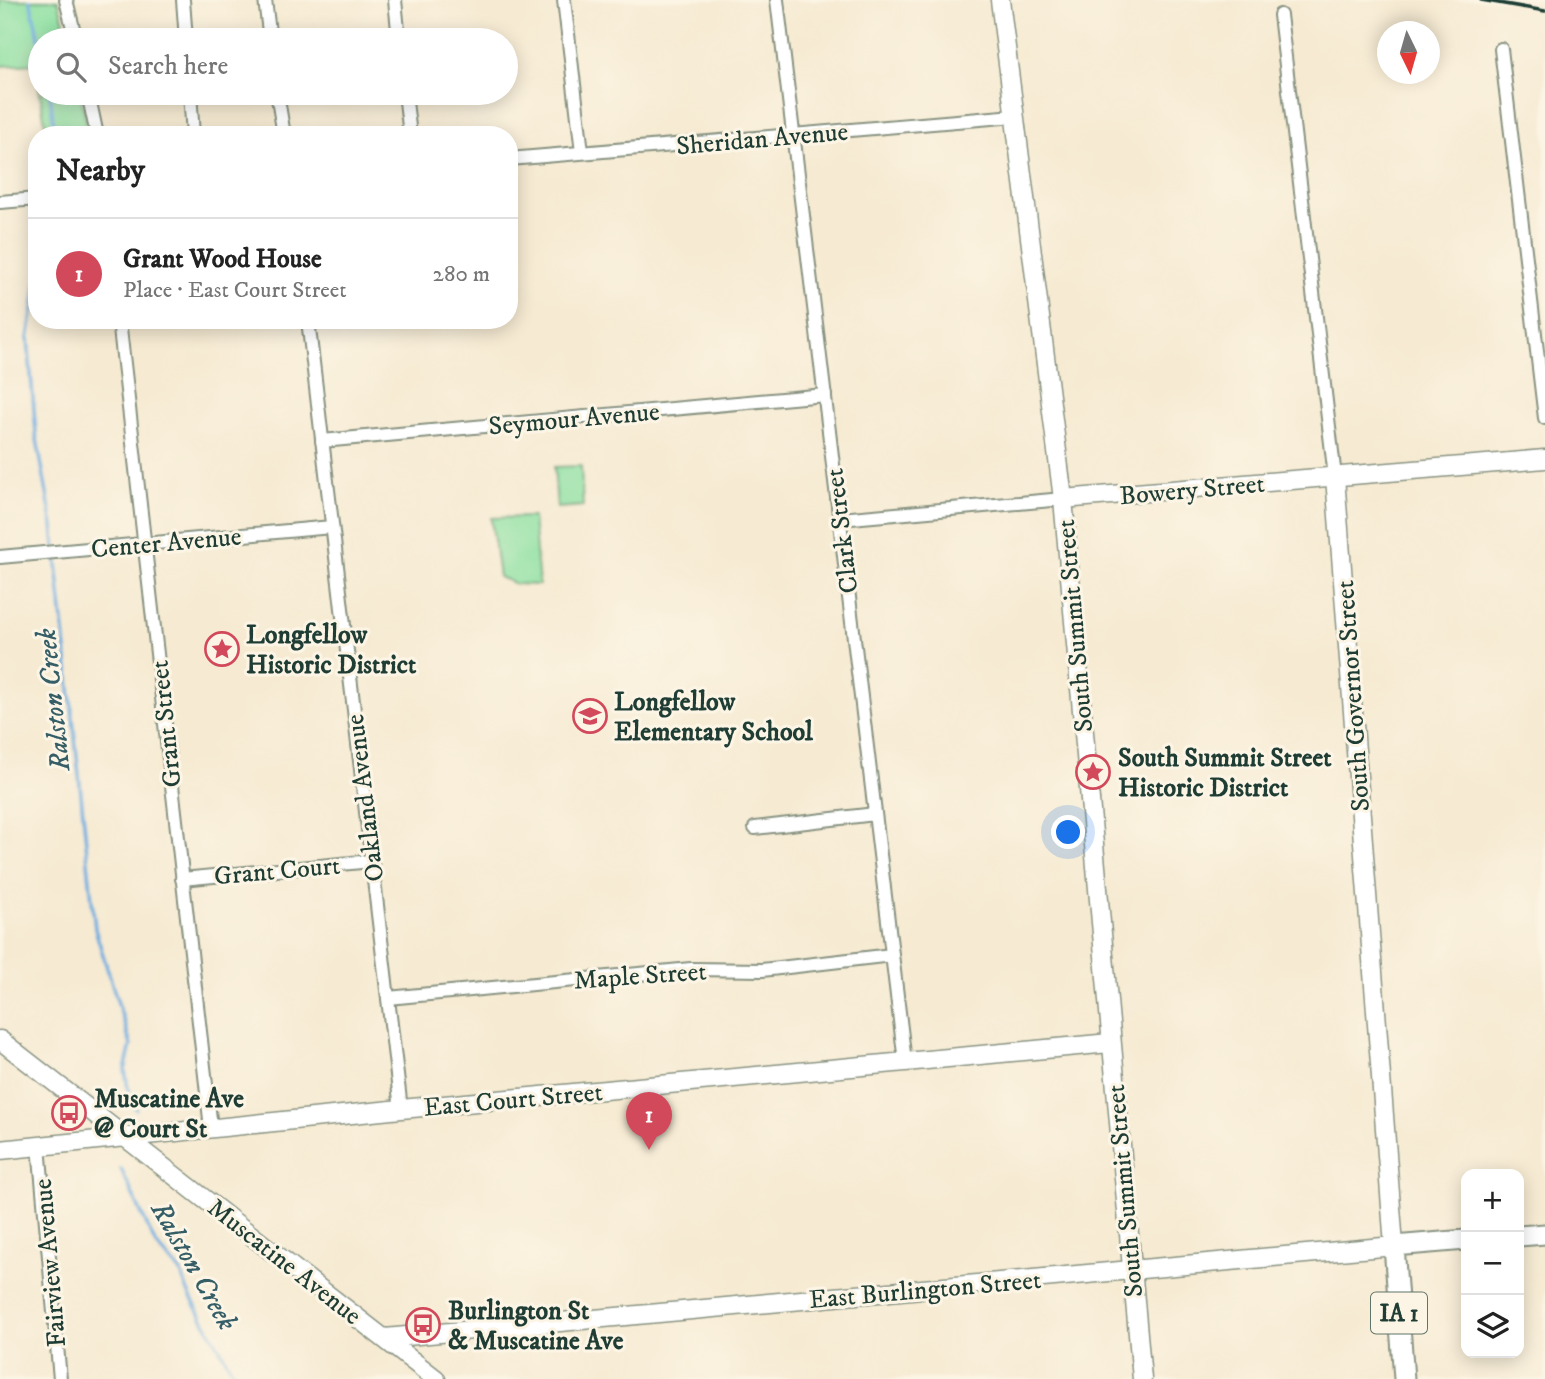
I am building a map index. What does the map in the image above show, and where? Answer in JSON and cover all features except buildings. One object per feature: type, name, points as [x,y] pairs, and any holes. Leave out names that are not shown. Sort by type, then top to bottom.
[{"type":"main road","points":[[1524,1236],[1545,1234]]},
{"type":"main road","name":"East Burlington Street","points":[[1394,1246],[1461,1240]]},
{"type":"main road","name":"South Governor Street","points":[[1394,1246],[1405,1379]]},
{"type":"street","points":[[66,0],[73,28]]},
{"type":"street","points":[[183,0],[185,28]]},
{"type":"street","points":[[265,0],[268,28]]},
{"type":"street","points":[[395,0],[398,28]]},
{"type":"street","points":[[564,0],[582,152]]},
{"type":"street","name":"Clark Street","points":[[777,0],[905,1062]]},
{"type":"street","name":"South Summit Street","points":[[1000,0],[1063,499],[1142,1379]]},
{"type":"street","name":"South Governor Street","points":[[1280,15],[1335,477],[1394,1246]]},
{"type":"street","points":[[1501,49],[1545,418]]},
{"type":"street","points":[[91,105],[95,126]]},
{"type":"street","points":[[191,105],[192,126]]},
{"type":"street","points":[[279,105],[282,126]]},
{"type":"street","points":[[406,105],[409,126]]},
{"type":"street","name":"Sheridan Avenue","points":[[518,158],[1014,116]]},
{"type":"street","points":[[0,202],[28,200]]},
{"type":"street","name":"Grant Street","points":[[120,329],[211,1128]]},
{"type":"street","name":"Oakland Avenue","points":[[309,329],[401,1109]]},
{"type":"street","name":"Seymour Avenue","points":[[322,441],[825,395]]},
{"type":"street","name":"Bowery Street","points":[[840,519],[1545,459]]},
{"type":"street","name":"Center Avenue","points":[[0,557],[332,527]]},
{"type":"street","points":[[755,828],[876,814]]},
{"type":"street","name":"Grant Court","points":[[182,879],[372,861]]},
{"type":"street","name":"Maple Street","points":[[388,998],[691,969],[762,970],[892,955]]},
{"type":"street","name":"Muscatine Avenue","points":[[0,1040],[436,1379]]},
{"type":"street","name":"East Court Street","points":[[0,1150],[401,1109],[1111,1043]]},
{"type":"street","name":"Fairview Avenue","points":[[39,1146],[60,1379]]},
{"type":"street","name":"East Burlington Street","points":[[384,1338],[1394,1246]]},
{"type":"green space","points":[[0,0],[58,0],[66,28],[28,28],[28,64],[0,66]]},
{"type":"green space","points":[[42,105],[83,105],[87,126],[45,126]]},
{"type":"green space","points":[[581,466],[583,506],[557,508],[554,467]]},
{"type":"green space","points":[[533,517],[539,585],[516,584],[499,577],[491,518]]},
{"type":"waterway","name":"Ralston Creek","points":[[30,0],[37,28]]},
{"type":"waterway","name":"Ralston Creek","points":[[51,105],[54,126]]},
{"type":"waterway","name":"Ralston Creek","points":[[30,329],[28,339],[36,434],[53,526],[95,929],[131,1045],[125,1070],[129,1095],[136,1109]]},
{"type":"waterway","name":"Ralston Creek","points":[[121,1169],[155,1243],[181,1273],[188,1292],[237,1379]]},
{"type":"railway","points":[[1481,0],[1545,11]]},
{"type":"place","name":"Longfellow Historic District","points":[[222,649]]},
{"type":"place","name":"Longfellow Elementary School","points":[[590,716]]},
{"type":"place","name":"South Summit Street Historic District","points":[[1093,772]]},
{"type":"place","name":"Muscatine Ave @ Court St","points":[[69,1113]]},
{"type":"place","name":"Grant Wood House","points":[[649,1150]]},
{"type":"place","name":"Burlington St & Muscatine Ave","points":[[423,1325]]}]
